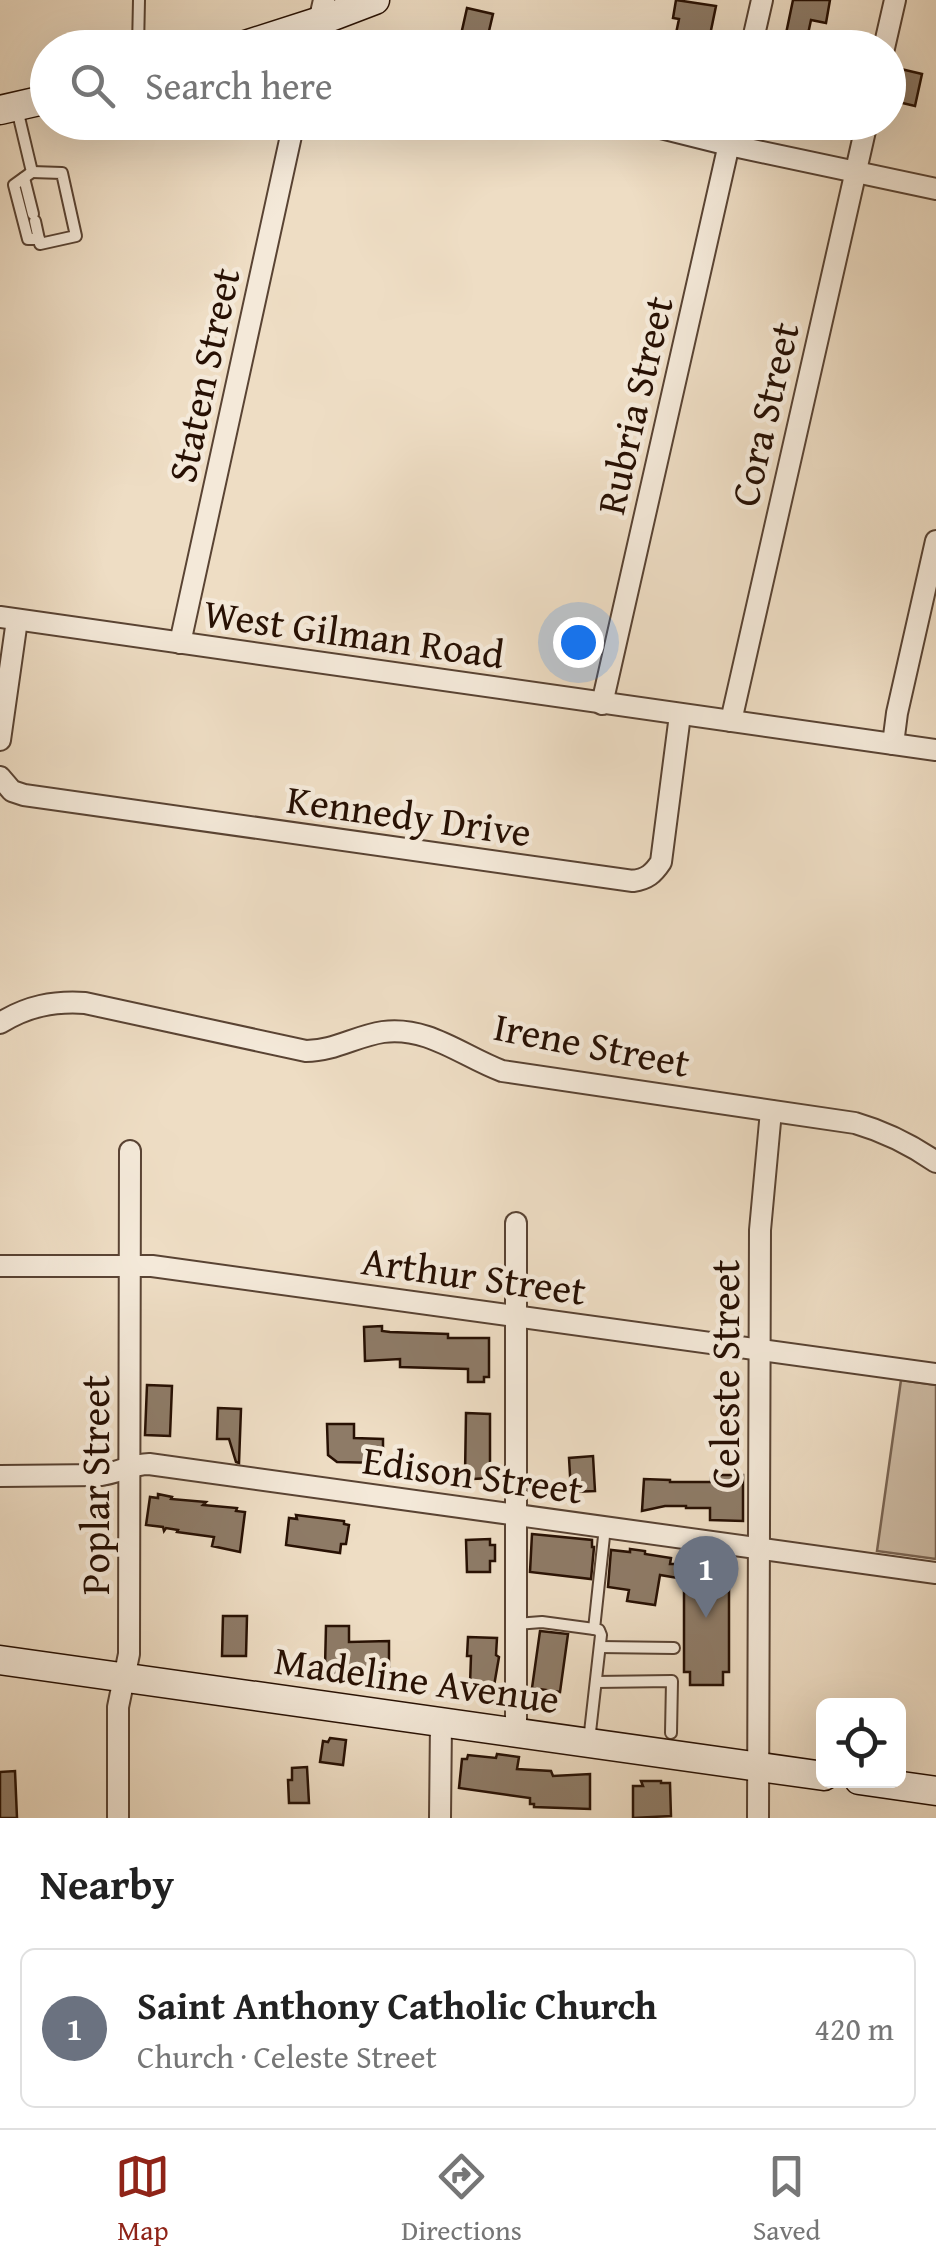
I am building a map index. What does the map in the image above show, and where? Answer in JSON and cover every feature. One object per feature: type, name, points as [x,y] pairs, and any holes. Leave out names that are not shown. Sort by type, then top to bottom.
[{"type":"street","points":[[319,23],[375,0]]},
{"type":"street","points":[[755,30],[762,0]]},
{"type":"street","points":[[888,30],[895,0]]},
{"type":"street","name":"Staten Street","points":[[180,643],[290,140]]},
{"type":"street","points":[[709,140],[936,189]]},
{"type":"street","name":"Rubria Street","points":[[602,704],[730,140]]},
{"type":"street","name":"Cora Street","points":[[731,721],[863,140]]},
{"type":"street","points":[[893,744],[936,541]]},
{"type":"street","points":[[0,740],[9,618]]},
{"type":"street","name":"West Gilman Road","points":[[9,618],[936,750]]},
{"type":"street","name":"Kennedy Drive","points":[[0,777],[12,791],[24,795],[633,882],[654,872],[661,862],[680,714]]},
{"type":"street","name":"Irene Street","points":[[0,1022],[24,1010],[61,1002],[86,1003],[306,1051],[337,1047],[377,1033],[416,1034],[440,1040],[502,1071],[855,1123],[900,1139],[936,1162]]},
{"type":"street","name":"Celeste Street","points":[[758,1818],[760,1230],[771,1111]]},
{"type":"street","name":"Poplar Street","points":[[118,1818],[118,1707],[130,1654],[130,1151]]},
{"type":"street","points":[[516,1223],[516,1733]]},
{"type":"street","name":"Arthur Street","points":[[0,1266],[172,1268],[936,1374]]},
{"type":"street","name":"Edison Street","points":[[0,1476],[101,1475],[149,1464],[936,1573]]},
{"type":"street","name":"Madeline Avenue","points":[[0,1660],[816,1775]]},
{"type":"street","points":[[440,1722],[440,1818]]},
{"type":"street","points":[[906,1787],[936,1791]]},
{"type":"lane","points":[[138,30],[139,0]]},
{"type":"lane","points":[[8,108],[40,242]]},
{"type":"lane","points":[[62,173],[76,236],[28,240],[23,178],[62,173]]},
{"type":"lane","points":[[594,1629],[606,1528]]},
{"type":"lane","points":[[516,1624],[542,1622],[599,1630],[602,1635],[589,1743]]},
{"type":"lane","points":[[600,1647],[674,1648]]},
{"type":"lane","points":[[596,1682],[672,1682],[671,1733]]},
{"type":"shaded area","points":[[901,1380],[936,1385],[936,1559],[877,1551]]},
{"type":"building","points":[[676,0],[716,6],[711,30],[677,30],[679,19],[673,18]]},
{"type":"building","points":[[793,0],[830,0],[826,23],[811,20],[809,30],[787,30]]},
{"type":"building","points":[[467,8],[493,14],[489,30],[462,30]]},
{"type":"building","points":[[906,70],[922,74],[915,106],[906,104]]},
{"type":"building","points":[[382,1326],[382,1331],[390,1332],[489,1338],[489,1377],[484,1377],[484,1382],[468,1382],[468,1369],[400,1367],[400,1359],[365,1361],[364,1327]]},
{"type":"building","points":[[147,1385],[172,1386],[170,1436],[145,1435]]},
{"type":"building","points":[[218,1408],[241,1409],[239,1463],[229,1439],[217,1439]]},
{"type":"building","points":[[466,1413],[490,1414],[490,1478],[465,1476]]},
{"type":"building","points":[[327,1424],[354,1424],[354,1438],[383,1439],[383,1463],[337,1462],[328,1455]]},
{"type":"building","points":[[593,1456],[595,1491],[571,1492],[569,1458]]},
{"type":"building","points":[[711,1475],[743,1475],[743,1521],[710,1520],[710,1508],[665,1506],[642,1511],[644,1479],[711,1482]]},
{"type":"building","points":[[158,1494],[245,1512],[240,1552],[212,1546],[214,1537],[146,1525],[150,1497],[158,1498]]},
{"type":"building","points":[[296,1515],[344,1521],[349,1525],[340,1553],[286,1545],[289,1518],[297,1519]]},
{"type":"building","points":[[532,1534],[592,1540],[591,1579],[530,1572]]},
{"type":"building","points":[[490,1539],[490,1545],[495,1545],[495,1561],[490,1561],[490,1572],[467,1572],[466,1540]]},
{"type":"building","points":[[630,1549],[671,1558],[670,1564],[729,1564],[729,1672],[723,1672],[723,1685],[690,1685],[690,1672],[684,1672],[684,1579],[660,1575],[655,1605],[627,1601],[629,1590],[608,1587],[611,1550]]},
{"type":"building","points":[[223,1616],[247,1616],[246,1656],[222,1656]]},
{"type":"building","points":[[326,1626],[349,1626],[349,1642],[389,1641],[389,1671],[328,1673]]},
{"type":"building","points":[[540,1631],[568,1634],[560,1692],[532,1688]]},
{"type":"building","points":[[468,1637],[497,1638],[499,1657],[494,1686],[488,1685],[488,1691],[470,1684]]},
{"type":"building","points":[[346,1740],[343,1765],[320,1762],[323,1741]]},
{"type":"building","points":[[497,1754],[519,1757],[517,1769],[551,1771],[553,1776],[590,1774],[590,1809],[534,1807],[530,1798],[459,1788],[462,1759],[468,1755],[496,1758]]},
{"type":"building","points":[[307,1767],[309,1803],[289,1803],[292,1768]]},
{"type":"building","points":[[15,1771],[17,1818],[0,1818],[0,1772]]},
{"type":"building","points":[[641,1781],[670,1783],[671,1816],[633,1818],[633,1786],[643,1786]]},
{"type":"place","name":"Saint Anthony Catholic Church","points":[[706,1618]]}]
